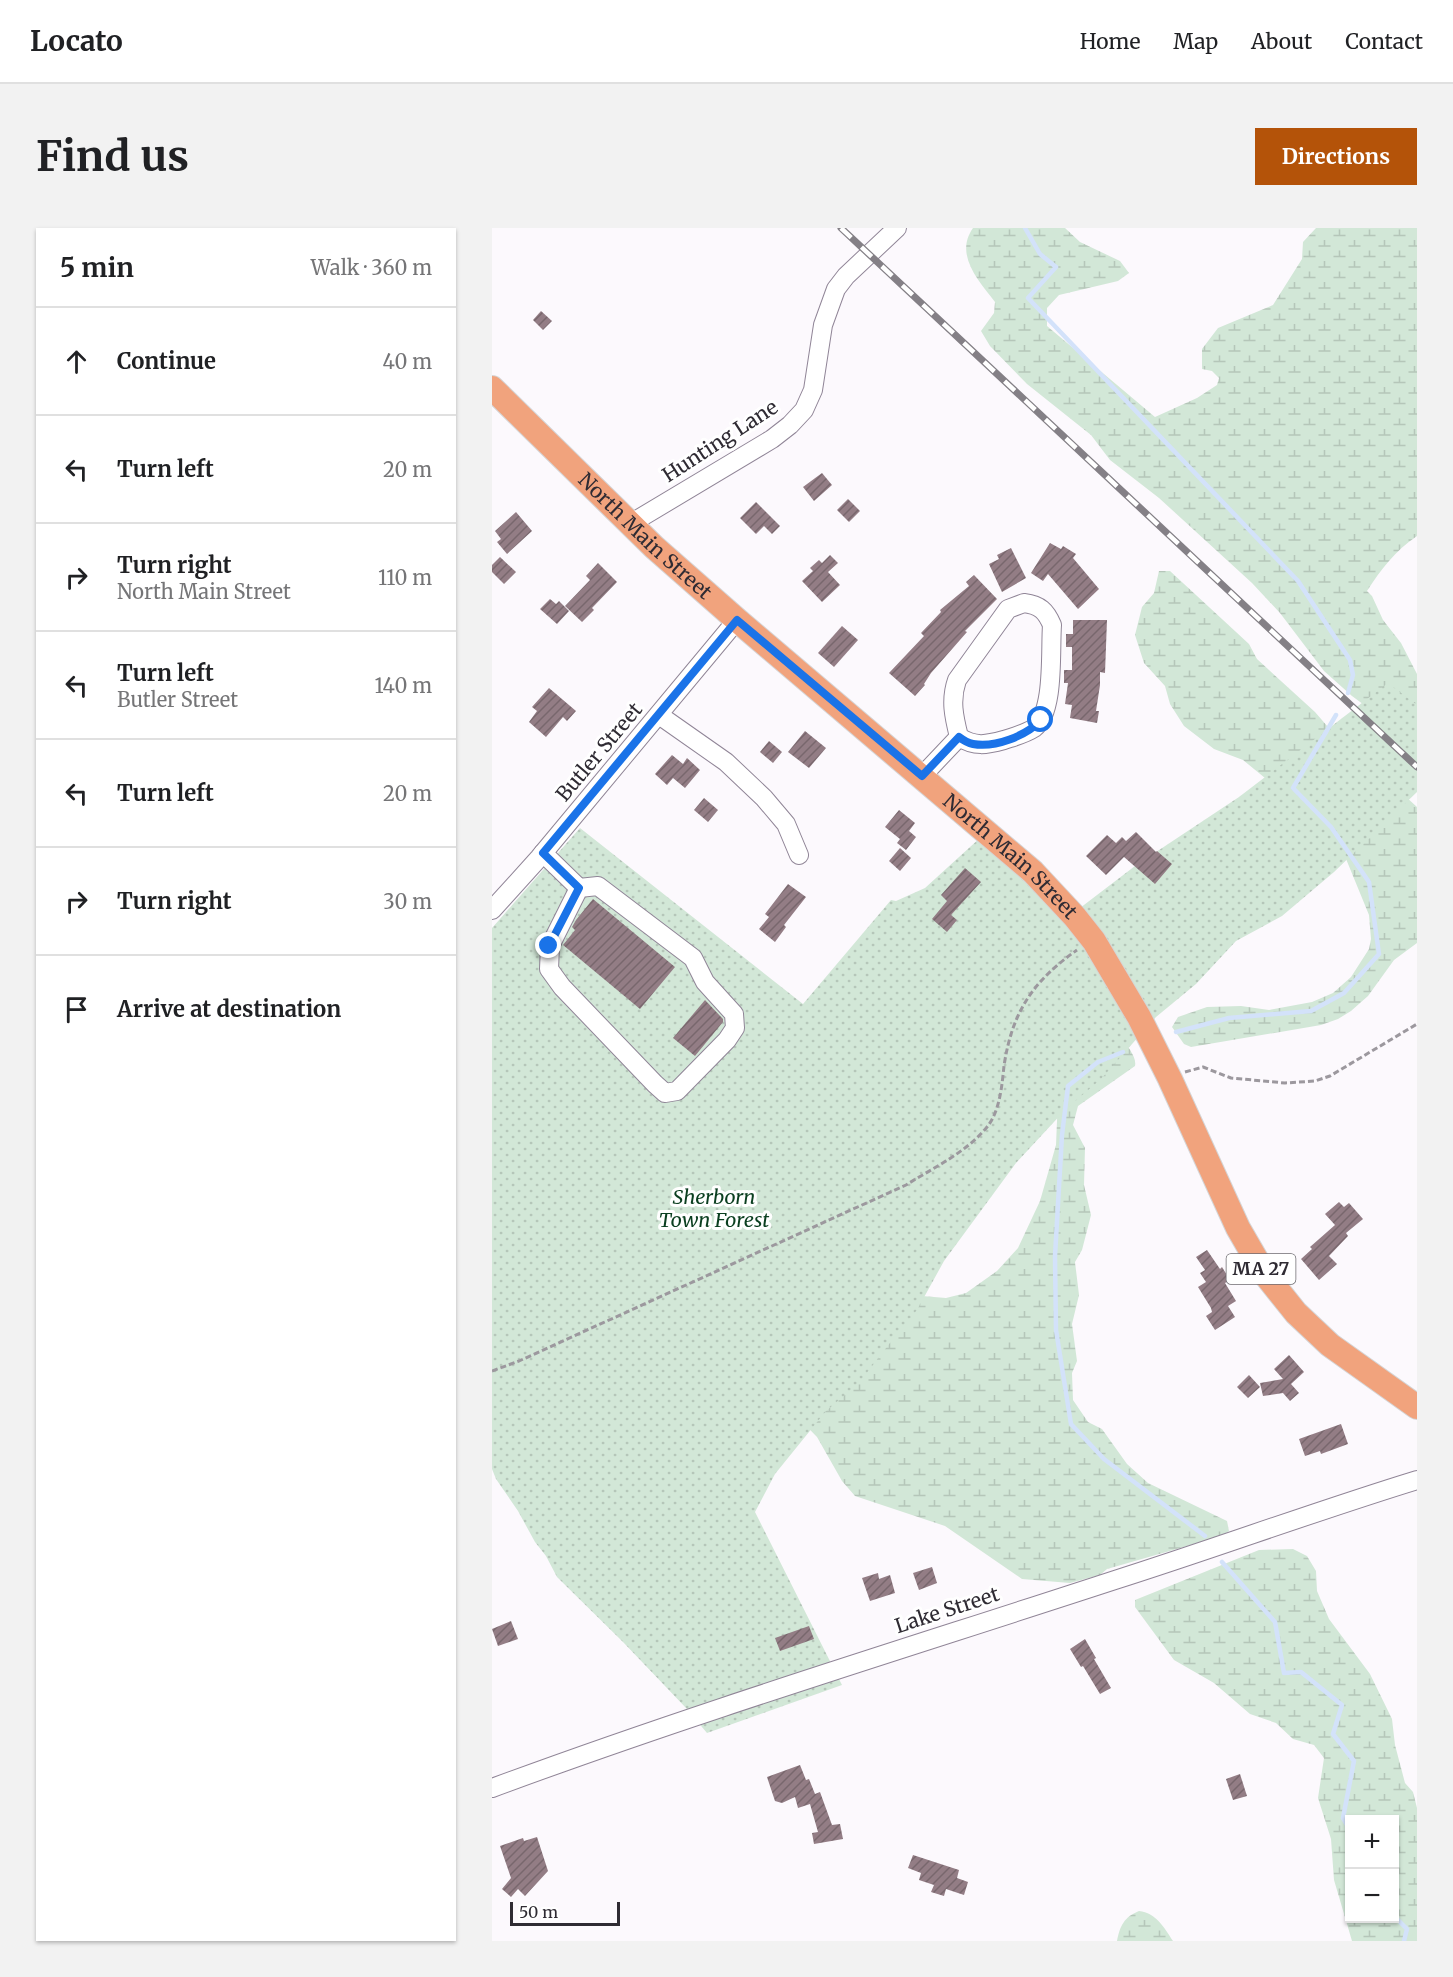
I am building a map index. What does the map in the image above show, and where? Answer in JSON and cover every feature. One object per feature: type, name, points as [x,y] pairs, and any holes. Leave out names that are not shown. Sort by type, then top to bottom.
[{"type":"main road","name":"North Main Street","points":[[492,388],[630,524],[737,620],[1033,872],[1075,916],[1094,941],[1139,1017],[1238,1228],[1255,1259],[1275,1288],[1301,1318],[1330,1345],[1417,1407]]},
{"type":"street","name":"Hunting Lane","points":[[630,524],[772,438],[790,425],[804,410],[813,390],[823,325],[836,289],[846,276],[897,228]]},
{"type":"street","points":[[1024,603],[1036,604],[1047,613],[1052,625],[1047,705],[1041,720],[1034,728],[993,743],[971,744],[959,737],[953,712],[952,692],[957,680],[1008,609],[1024,603]]},
{"type":"street","name":"Butler Street","points":[[492,910],[543,853],[737,620]]},
{"type":"street","points":[[659,715],[726,762],[764,798],[786,824],[799,855]]},
{"type":"street","points":[[922,776],[959,737]]},
{"type":"street","points":[[543,853],[579,888]]},
{"type":"street","points":[[598,886],[693,958],[705,982],[734,1014],[735,1028],[727,1040],[677,1091],[665,1093],[655,1084],[562,987],[549,969],[549,946],[579,888],[598,886]]},
{"type":"street","name":"Lake Street","points":[[492,1788],[569,1759],[1417,1479]]},
{"type":"path","points":[[492,1371],[519,1361],[906,1185],[963,1149],[988,1126],[1000,1096],[1007,1044],[1018,1013],[1035,986],[1053,967],[1094,941]]},
{"type":"path","points":[[1170,1079],[1203,1066],[1231,1078],[1285,1083],[1316,1081],[1330,1076],[1417,1024]]},
{"type":"green space","points":[[973,228],[1065,228],[1080,242],[1120,261],[1129,273],[1118,281],[1059,295],[1047,308],[1047,326],[1155,417],[1197,398],[1217,385],[1219,378],[1212,371],[1202,369],[1202,349],[1218,328],[1273,305],[1302,259],[1303,242],[1316,228],[1417,228],[1417,536],[1389,561],[1367,591],[1372,596],[1383,620],[1401,643],[1417,674],[1417,744],[1352,696],[1324,671],[1280,613],[1252,583],[1159,498],[1110,460],[1091,435],[1027,384],[990,346],[981,331],[994,313],[995,302],[976,276],[967,258],[968,238]]},
{"type":"green space","points":[[1159,571],[1170,571],[1249,644],[1257,659],[1315,712],[1341,742],[1379,772],[1417,807],[1417,943],[1394,960],[1368,996],[1338,1019],[1321,1025],[1191,1047],[1184,1044],[1172,1027],[1178,1017],[1207,1007],[1241,1006],[1269,1010],[1312,1002],[1333,993],[1351,977],[1369,949],[1371,939],[1369,915],[1344,854],[1265,778],[1243,760],[1214,749],[1184,726],[1170,704],[1165,686],[1144,663],[1135,635],[1142,607],[1154,593]]},
{"type":"green space","name":"Sherborn Town Forest","points":[[1388,683],[1417,705],[1417,792],[1334,872],[1282,916],[1236,941],[1196,984],[1156,1017],[1101,1079],[1066,1109],[1016,1163],[944,1261],[917,1310],[859,1383],[826,1411],[775,1474],[755,1512],[842,1685],[707,1733],[623,1642],[557,1577],[492,1469],[492,928],[580,828],[803,1004],[891,900],[896,901],[925,888],[981,837],[1080,908],[1135,866],[1239,797]]},
{"type":"green space","points":[[1122,1038],[1133,1055],[1135,1066],[1078,1106],[1073,1125],[1085,1148],[1084,1185],[1091,1215],[1082,1250],[1075,1262],[1079,1295],[1072,1324],[1077,1361],[1072,1373],[1073,1400],[1088,1422],[1102,1429],[1127,1464],[1148,1483],[1227,1521],[1229,1531],[1222,1536],[1107,1569],[1100,1575],[1070,1583],[1022,1579],[945,1526],[855,1496],[842,1481],[817,1437],[757,1375],[492,1254],[492,1136],[910,1295],[946,1298],[966,1293],[997,1271],[1018,1248],[1040,1201],[1056,1145],[1059,1073]]},
{"type":"green space","points":[[1293,1549],[1307,1556],[1316,1571],[1317,1591],[1329,1619],[1370,1674],[1392,1719],[1395,1745],[1405,1783],[1413,1792],[1417,1808],[1417,1941],[1352,1941],[1347,1923],[1399,1923],[1399,1815],[1345,1815],[1345,1917],[1334,1880],[1331,1839],[1318,1798],[1324,1758],[1314,1745],[1293,1739],[1276,1723],[1250,1714],[1214,1683],[1174,1660],[1135,1607],[1135,1600],[1259,1550]]},
{"type":"green space","points":[[1139,1911],[1155,1918],[1173,1941],[1117,1941],[1124,1923]]},
{"type":"building","points":[[541,311],[552,321],[543,330],[533,320]]},
{"type":"building","points":[[822,473],[832,485],[814,501],[803,487]]},
{"type":"building","points":[[848,499],[860,511],[849,522],[837,510]]},
{"type":"building","points":[[756,502],[780,526],[772,534],[764,526],[756,534],[740,518]]},
{"type":"building","points":[[516,512],[532,531],[507,554],[497,542],[501,539],[495,531]]},
{"type":"building","points":[[1050,543],[1061,549],[1063,546],[1076,554],[1073,558],[1099,589],[1078,609],[1048,574],[1043,581],[1031,573]]},
{"type":"building","points":[[1011,548],[1026,578],[1002,592],[989,564],[999,559],[997,555]]},
{"type":"building","points":[[830,555],[838,563],[828,572],[840,585],[822,602],[802,581],[813,571],[810,568],[819,560],[822,563]]},
{"type":"building","points":[[500,557],[516,572],[504,584],[492,572],[492,565]]},
{"type":"building","points":[[598,563],[617,582],[582,622],[565,606],[590,580],[586,576]]},
{"type":"building","points":[[974,575],[997,599],[965,631],[967,632],[931,673],[925,685],[915,696],[889,673],[924,636],[921,633],[941,612],[940,610],[969,586],[966,582]]},
{"type":"building","points":[[550,599],[556,604],[559,601],[569,611],[557,624],[540,609]]},
{"type":"building","points":[[1073,620],[1107,620],[1105,673],[1100,672],[1097,723],[1070,718],[1072,705],[1065,704],[1068,683],[1064,683],[1064,670],[1072,670],[1072,647],[1066,647],[1066,634],[1073,634]]},
{"type":"building","points":[[842,626],[858,640],[834,667],[818,653]]},
{"type":"building","points":[[549,688],[576,711],[567,721],[563,717],[546,737],[529,722],[537,711],[532,707]]},
{"type":"building","points":[[805,731],[826,748],[809,768],[788,752]]},
{"type":"building","points":[[769,741],[782,752],[773,763],[760,752]]},
{"type":"building","points":[[672,755],[683,764],[687,758],[700,770],[685,788],[673,778],[667,785],[655,774]]},
{"type":"building","points":[[704,798],[718,810],[708,822],[694,810]]},
{"type":"building","points":[[899,810],[915,823],[909,831],[916,837],[906,850],[897,843],[900,839],[885,827]]},
{"type":"building","points":[[1136,832],[1172,864],[1155,884],[1124,857],[1106,875],[1086,856],[1107,835],[1116,843],[1122,837],[1126,841]]},
{"type":"building","points":[[900,848],[911,858],[900,871],[889,861]]},
{"type":"building","points":[[965,868],[981,882],[951,915],[957,920],[947,932],[932,919],[947,901],[941,895]]},
{"type":"building","points":[[788,884],[806,897],[784,925],[786,927],[775,942],[759,929],[769,917],[765,914]]},
{"type":"building","points":[[593,899],[675,967],[640,1009],[563,945],[575,930],[572,927],[576,920]]},
{"type":"building","points":[[705,1000],[723,1019],[723,1022],[695,1056],[673,1038]]},
{"type":"building","points":[[1339,1202],[1344,1207],[1349,1203],[1363,1219],[1346,1233],[1348,1236],[1329,1256],[1337,1264],[1319,1280],[1301,1259],[1312,1249],[1310,1247],[1335,1225],[1325,1214]]},
{"type":"building","points":[[1207,1250],[1230,1280],[1225,1283],[1236,1301],[1228,1306],[1235,1317],[1215,1330],[1206,1316],[1212,1312],[1211,1308],[1198,1287],[1206,1282],[1200,1273],[1205,1270],[1196,1257]]},
{"type":"building","points":[[1289,1355],[1304,1372],[1291,1384],[1299,1393],[1290,1401],[1283,1393],[1263,1396],[1260,1383],[1283,1379],[1274,1369]]},
{"type":"building","points":[[1249,1375],[1260,1387],[1248,1398],[1237,1387]]},
{"type":"building","points":[[1341,1424],[1348,1444],[1321,1454],[1320,1451],[1305,1456],[1299,1439]]},
{"type":"building","points":[[932,1567],[937,1583],[919,1590],[913,1573]]},
{"type":"building","points":[[878,1573],[879,1579],[890,1575],[895,1593],[870,1601],[862,1578]]},
{"type":"building","points":[[511,1621],[518,1639],[498,1646],[492,1629]]},
{"type":"building","points":[[809,1626],[814,1639],[780,1651],[775,1638]]},
{"type":"building","points":[[1085,1639],[1111,1688],[1100,1694],[1070,1649]]},
{"type":"building","points":[[800,1765],[815,1794],[820,1792],[832,1825],[840,1824],[843,1839],[814,1844],[812,1833],[818,1832],[810,1804],[798,1808],[795,1797],[782,1803],[775,1801],[767,1777]]},
{"type":"building","points":[[1240,1774],[1247,1796],[1233,1800],[1226,1779]]},
{"type":"building","points":[[537,1837],[548,1871],[525,1896],[518,1889],[511,1897],[502,1889],[511,1878],[500,1846],[523,1838],[524,1841]]},
{"type":"building","points":[[913,1855],[959,1870],[957,1878],[968,1882],[964,1895],[946,1889],[944,1896],[931,1892],[934,1885],[919,1880],[921,1873],[908,1868]]},
{"type":"waterway","points":[[1025,228],[1040,254],[1056,267],[1028,298],[1298,581],[1350,660],[1353,675],[1348,693]]},
{"type":"waterway","points":[[1176,1032],[1229,1018],[1311,1011],[1344,993],[1379,954],[1369,882],[1331,827],[1293,788],[1336,715]]},
{"type":"waterway","points":[[1123,1052],[1098,1062],[1068,1086],[1062,1135],[1055,1256],[1056,1330],[1071,1424],[1104,1459],[1205,1536]]},
{"type":"waterway","points":[[1222,1562],[1275,1622],[1284,1673],[1301,1672],[1342,1705],[1333,1734],[1354,1761],[1343,1818],[1345,1821]]},
{"type":"waterway","points":[[1399,1921],[1407,1929],[1404,1941]]},
{"type":"railway","points":[[841,228],[1417,767]]},
{"type":"route","points":[[549,946],[579,888],[543,853],[737,620],[922,776],[959,737],[971,744],[993,743],[1034,728],[1041,720]]}]
